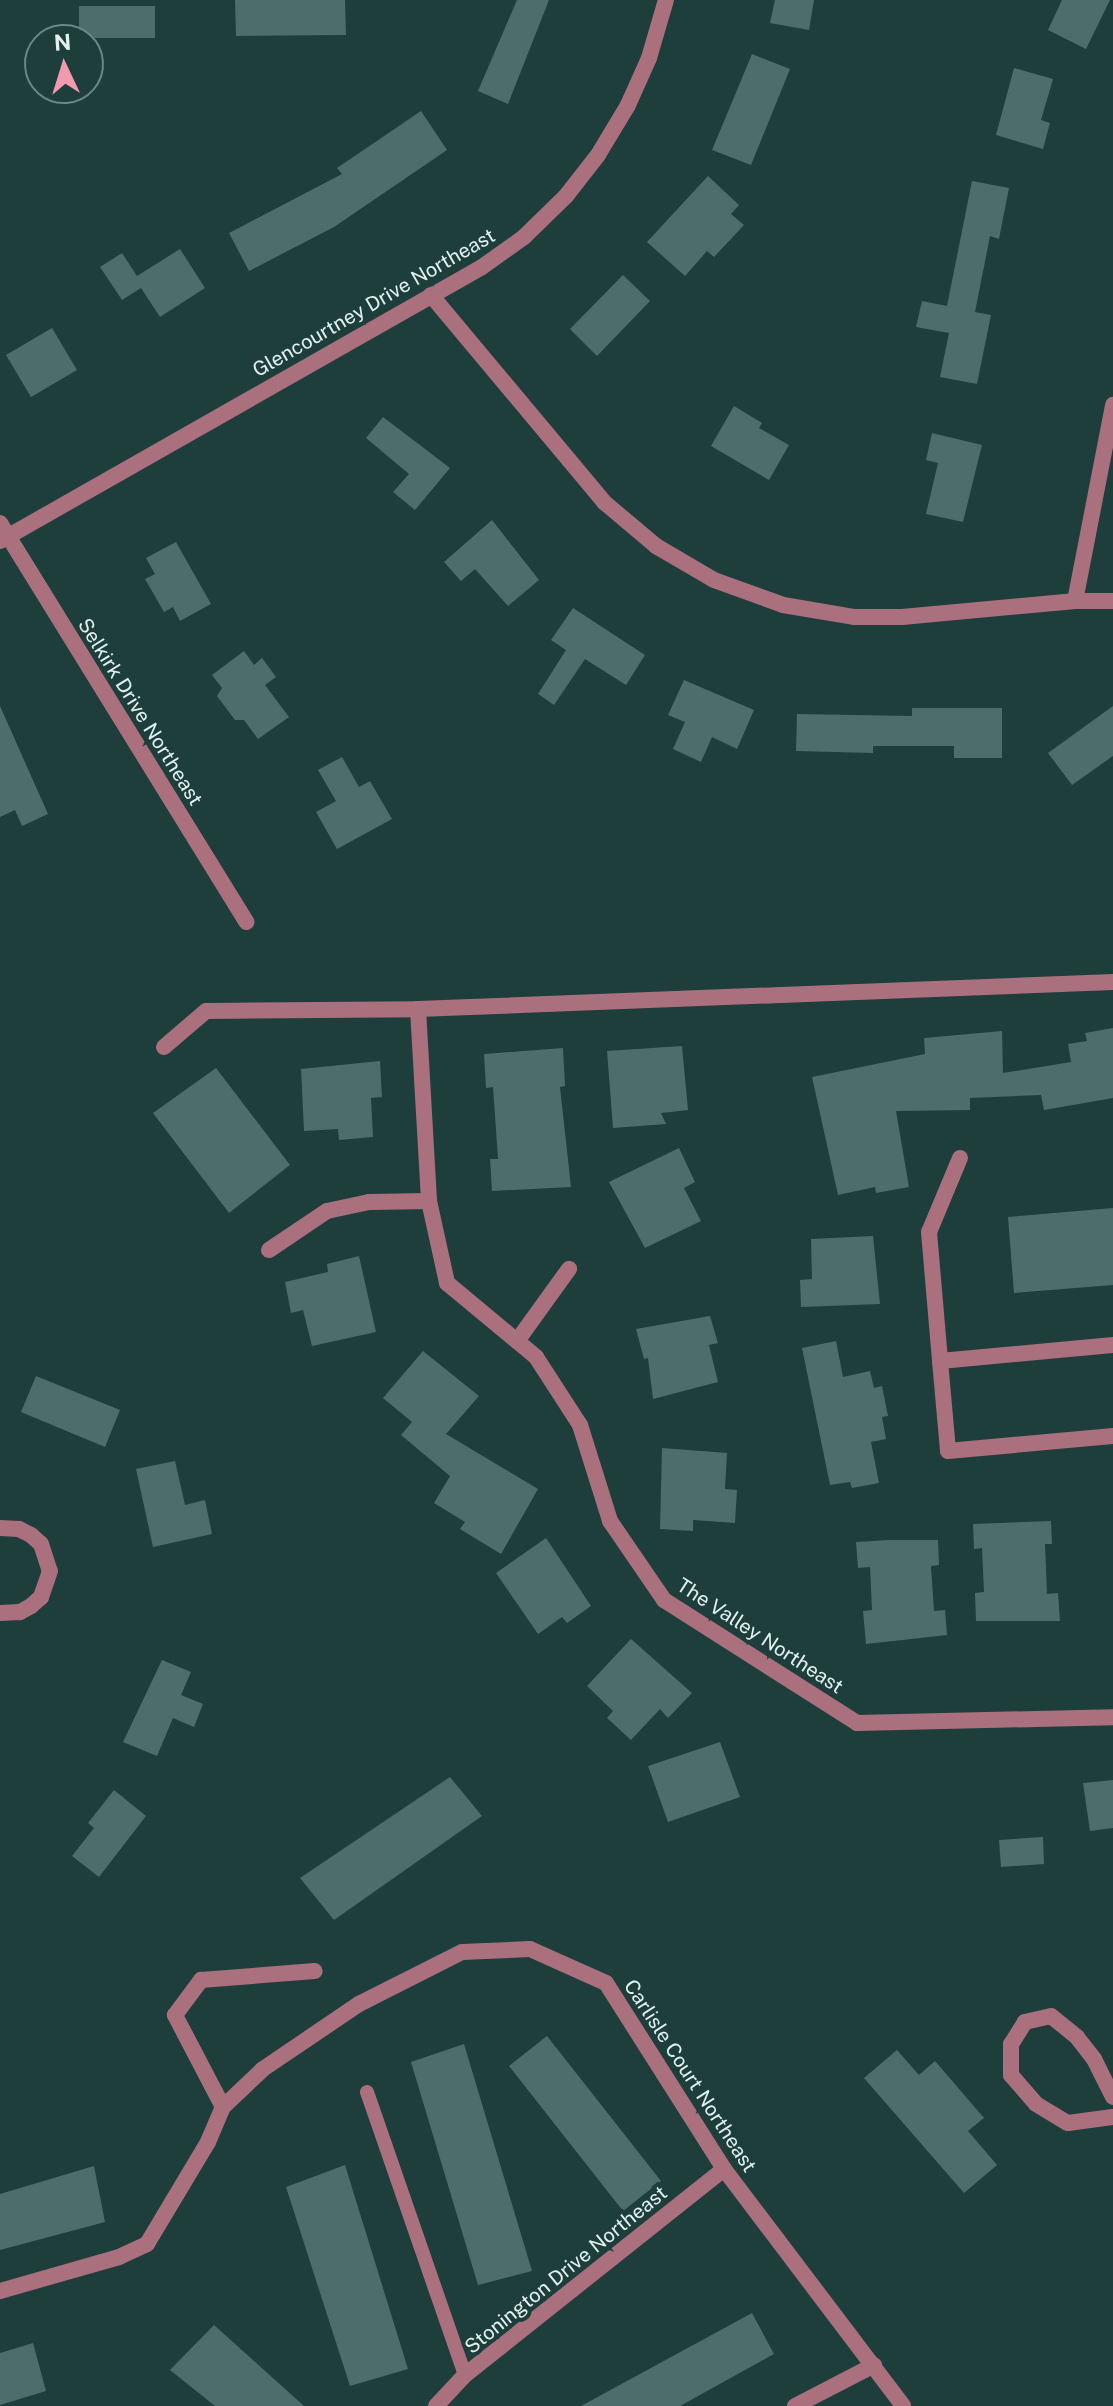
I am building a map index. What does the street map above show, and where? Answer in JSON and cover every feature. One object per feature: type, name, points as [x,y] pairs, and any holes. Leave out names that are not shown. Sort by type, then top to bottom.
[{"type":"street","name":"Glencourtney Drive Northeast","points":[[5,540],[482,267],[524,237],[566,196],[598,155],[628,105],[649,58],[666,0]]},
{"type":"street","points":[[431,295],[605,503],[656,546],[714,580],[783,605],[855,617],[902,617],[1075,601],[1113,601]]},
{"type":"street","points":[[1075,601],[1113,405]]},
{"type":"street","name":"Selkirk Drive Northeast","points":[[0,523],[5,540],[246,922]]},
{"type":"street","points":[[164,1047],[206,1011],[418,1009],[1113,982]]},
{"type":"street","name":"The Valley Northeast","points":[[418,1009],[429,1201],[447,1283],[536,1357],[580,1425],[610,1521],[664,1600],[857,1723],[1113,1717]]},
{"type":"street","points":[[960,1158],[929,1232],[948,1451],[1113,1436]]},
{"type":"street","points":[[269,1250],[327,1211],[369,1202],[429,1201]]},
{"type":"street","points":[[517,1341],[569,1269]]},
{"type":"street","points":[[940,1361],[1113,1345]]},
{"type":"street","points":[[0,1528],[19,1529],[31,1535],[41,1544],[50,1571],[41,1597],[31,1606],[20,1612],[0,1613]]},
{"type":"street","name":"Carlisle Court Northeast","points":[[0,2291],[119,2257],[147,2244],[208,2142],[223,2107],[263,2069],[359,2004],[462,1952],[530,1949],[606,1983],[724,2169],[903,2406]]},
{"type":"street","points":[[223,2107],[175,2015],[201,1980],[315,1971]]},
{"type":"street","points":[[1113,2097],[1094,2059],[1077,2037],[1051,2016],[1025,2022],[1011,2044],[1011,2075],[1036,2104],[1068,2123],[1113,2117]]},
{"type":"street","name":"Stonington Drive Northeast","points":[[436,2406],[465,2375],[724,2169]]},
{"type":"street","points":[[795,2406],[874,2365]]},
{"type":"lane","points":[[367,2092],[465,2375]]},
{"type":"building","points":[[235,0],[345,0],[346,35],[236,36]]},
{"type":"building","points":[[517,0],[549,0],[508,104],[478,91]]},
{"type":"building","points":[[775,0],[814,0],[809,30],[770,23]]},
{"type":"building","points":[[1062,0],[1110,0],[1086,49],[1048,30]]},
{"type":"building","points":[[79,6],[155,6],[155,38],[104,38],[104,24],[79,24]]},
{"type":"building","points":[[752,54],[790,69],[751,165],[712,150]]},
{"type":"building","points":[[1014,68],[1053,79],[1041,120],[1050,123],[1043,149],[996,135]]},
{"type":"building","points":[[421,111],[447,150],[334,227],[249,271],[229,233],[342,174],[337,168]]},
{"type":"building","points":[[708,176],[739,205],[731,214],[744,225],[714,257],[707,251],[685,276],[647,242]]},
{"type":"building","points":[[972,181],[1009,188],[999,239],[990,236],[975,312],[991,315],[977,384],[940,377],[949,333],[916,327],[922,301],[947,306]]},
{"type":"building","points":[[180,249],[205,288],[160,317],[141,288],[122,300],[100,267],[122,253],[137,276]]},
{"type":"building","points":[[623,275],[650,301],[597,356],[570,329]]},
{"type":"building","points":[[52,328],[77,370],[31,397],[6,355]]},
{"type":"building","points":[[734,406],[762,423],[759,428],[789,445],[769,480],[711,446]]},
{"type":"building","points":[[383,417],[450,468],[415,510],[393,492],[409,474],[366,438]]},
{"type":"building","points":[[932,433],[982,445],[963,522],[926,514],[938,463],[926,460]]},
{"type":"building","points":[[492,520],[539,580],[508,606],[475,569],[461,581],[444,562]]},
{"type":"building","points":[[176,542],[211,604],[180,621],[173,607],[164,612],[145,579],[155,574],[146,558]]},
{"type":"building","points":[[573,608],[645,655],[626,685],[585,659],[554,705],[538,694],[566,650],[551,640]]},
{"type":"building","points":[[244,651],[254,665],[262,658],[276,677],[265,685],[289,717],[258,739],[244,720],[235,720],[217,696],[222,688],[212,675]]},
{"type":"building","points":[[684,680],[754,710],[737,749],[712,737],[701,762],[673,749],[685,722],[668,715]]},
{"type":"building","points":[[0,706],[48,814],[22,826],[15,810],[0,817]]},
{"type":"building","points":[[1113,706],[1113,756],[1072,785],[1048,753]]},
{"type":"building","points":[[912,708],[1002,708],[1002,758],[954,758],[954,746],[873,746],[873,753],[796,751],[797,714],[912,716]]},
{"type":"building","points":[[342,757],[359,787],[370,781],[392,819],[337,849],[316,812],[336,801],[318,770]]},
{"type":"building","points":[[1113,1028],[1113,1098],[1044,1110],[1041,1095],[970,1098],[970,1110],[896,1111],[909,1187],[876,1193],[875,1187],[838,1195],[812,1077],[925,1054],[924,1038],[1002,1031],[1003,1073],[1071,1062],[1068,1044],[1087,1041],[1085,1033]]},
{"type":"building","points":[[682,1046],[688,1110],[661,1113],[666,1124],[613,1128],[607,1051]]},
{"type":"building","points":[[563,1048],[565,1086],[560,1087],[571,1187],[492,1191],[490,1159],[498,1159],[493,1087],[486,1088],[484,1054]]},
{"type":"building","points":[[380,1061],[382,1097],[371,1098],[373,1137],[339,1140],[338,1129],[304,1131],[301,1069]]},
{"type":"building","points":[[216,1068],[290,1165],[229,1213],[153,1113]]},
{"type":"building","points":[[679,1148],[695,1182],[684,1188],[701,1221],[645,1248],[609,1182]]},
{"type":"building","points":[[1113,1208],[1113,1285],[1014,1293],[1008,1217]]},
{"type":"building","points":[[873,1236],[880,1304],[801,1307],[800,1280],[812,1279],[811,1239]]},
{"type":"building","points":[[359,1256],[376,1332],[312,1346],[303,1310],[291,1313],[285,1282],[328,1272],[327,1264]]},
{"type":"building","points":[[710,1316],[718,1343],[709,1345],[718,1382],[653,1399],[648,1358],[644,1359],[636,1329]]},
{"type":"building","points":[[836,1341],[843,1377],[870,1371],[874,1388],[882,1386],[888,1416],[882,1417],[886,1439],[871,1442],[879,1483],[852,1488],[850,1482],[830,1485],[802,1348]]},
{"type":"building","points":[[423,1351],[479,1396],[446,1434],[538,1489],[501,1554],[460,1529],[465,1522],[434,1503],[450,1476],[401,1435],[412,1422],[383,1398]]},
{"type":"building","points":[[36,1376],[120,1410],[105,1447],[21,1412]]},
{"type":"building","points":[[662,1448],[727,1453],[725,1489],[737,1490],[735,1523],[693,1520],[693,1531],[660,1529]]},
{"type":"building","points":[[175,1461],[185,1505],[205,1500],[212,1534],[153,1547],[136,1469]]},
{"type":"building","points":[[1051,1521],[1052,1544],[1045,1544],[1047,1594],[1058,1593],[1060,1621],[976,1621],[975,1593],[984,1592],[982,1548],[974,1549],[973,1524]]},
{"type":"building","points":[[546,1538],[591,1606],[567,1623],[562,1617],[538,1634],[496,1573]]},
{"type":"building","points":[[938,1540],[939,1565],[931,1566],[934,1611],[945,1610],[947,1635],[866,1644],[863,1611],[872,1610],[870,1567],[858,1568],[856,1542]]},
{"type":"building","points":[[631,1639],[692,1693],[668,1718],[660,1709],[631,1740],[607,1718],[613,1711],[587,1686]]},
{"type":"building","points":[[162,1660],[191,1672],[181,1695],[203,1704],[194,1727],[173,1718],[157,1756],[123,1742]]},
{"type":"building","points":[[720,1742],[740,1797],[668,1822],[648,1766]]},
{"type":"building","points":[[450,1777],[482,1816],[334,1920],[300,1878]]},
{"type":"building","points":[[1113,1780],[1113,1828],[1090,1831],[1083,1783]]},
{"type":"building","points":[[114,1790],[146,1816],[99,1877],[72,1856],[94,1828],[88,1823]]},
{"type":"building","points":[[1043,1837],[1044,1864],[1001,1867],[999,1840]]},
{"type":"building","points":[[547,2036],[661,2181],[623,2211],[509,2066]]},
{"type":"building","points":[[464,2044],[532,2271],[478,2285],[411,2062]]},
{"type":"building","points":[[897,2050],[919,2075],[935,2061],[984,2118],[968,2131],[997,2165],[964,2193],[864,2078]]},
{"type":"building","points":[[345,2165],[408,2369],[350,2386],[286,2187]]},
{"type":"building","points":[[94,2166],[105,2222],[0,2250],[0,2194]]},
{"type":"building","points":[[752,2313],[774,2354],[680,2406],[581,2406]]},
{"type":"building","points":[[214,2325],[304,2406],[215,2406],[170,2370]]},
{"type":"building","points":[[33,2343],[46,2391],[0,2405],[0,2353]]}]
